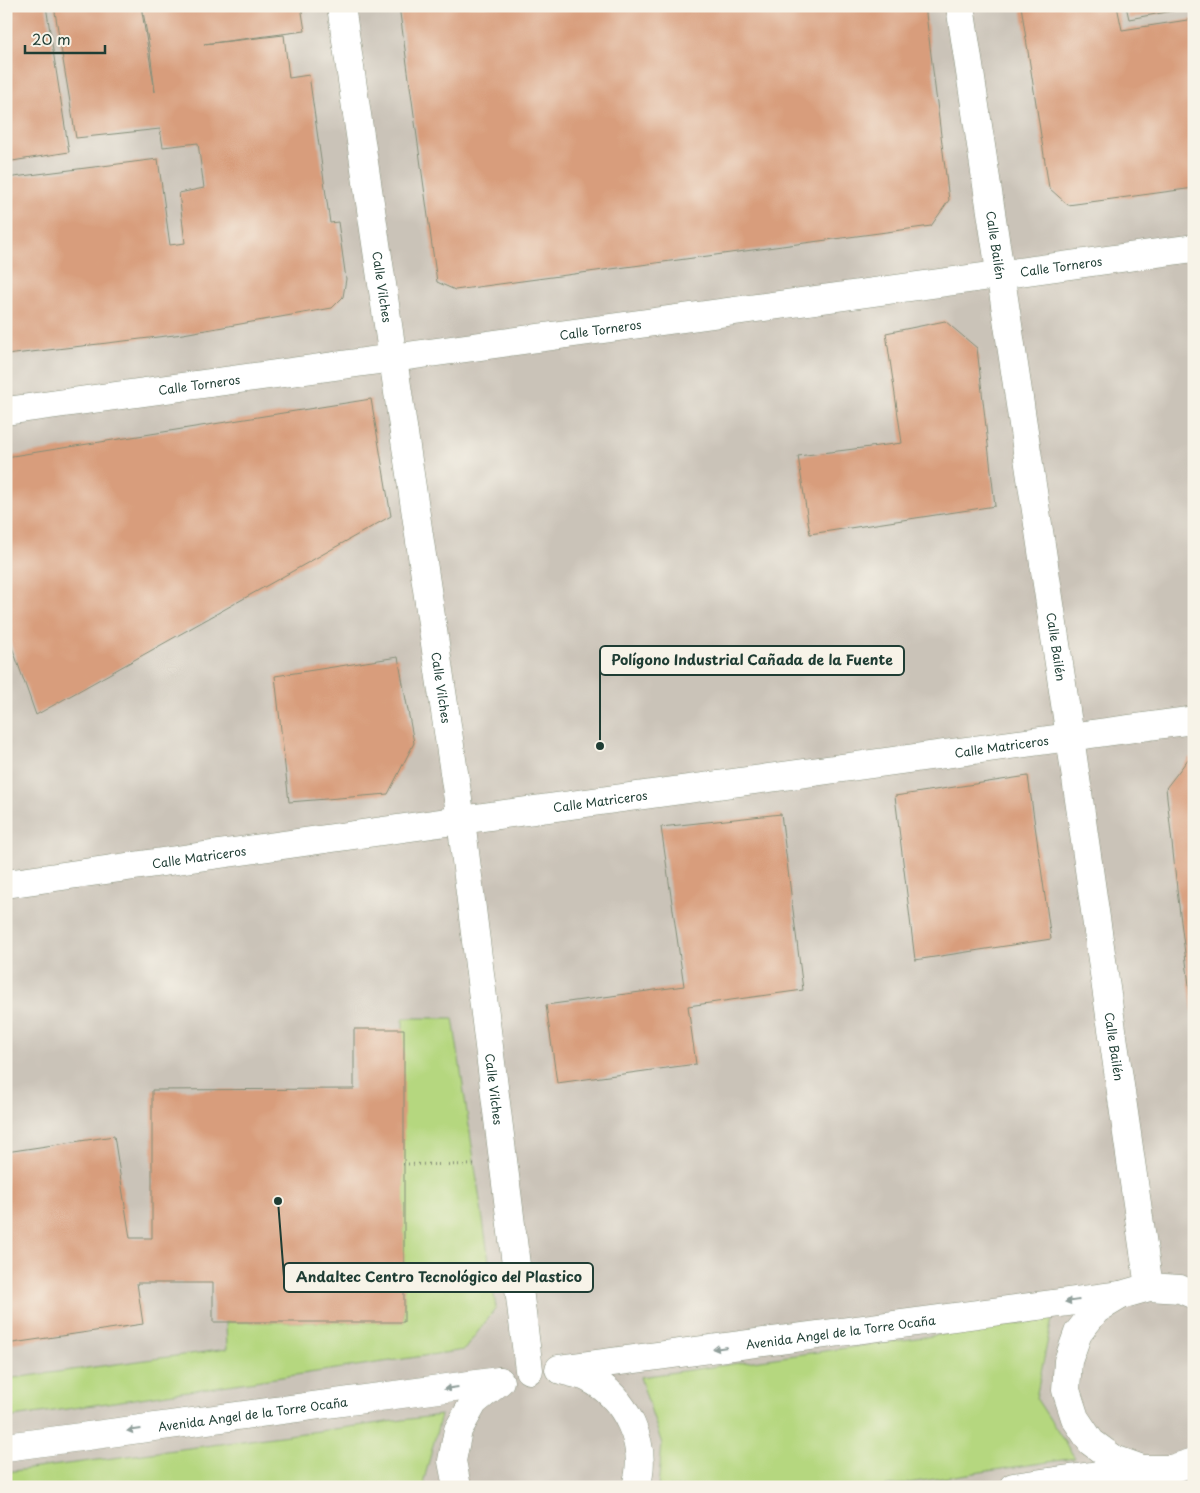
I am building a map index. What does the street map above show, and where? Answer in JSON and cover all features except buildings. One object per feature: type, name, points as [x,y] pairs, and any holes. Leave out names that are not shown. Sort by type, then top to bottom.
[{"type":"street","name":"Calle Vilches","points":[[341,6],[461,820],[529,1370]]},
{"type":"street","name":"Calle Bailén","points":[[960,6],[1070,737],[1149,1287]]},
{"type":"street","name":"Calle Torneros","points":[[6,411],[1194,248]]},
{"type":"street","name":"Calle Matriceros","points":[[6,884],[1194,720]]},
{"type":"street","points":[[1180,1473],[1142,1469],[1114,1460],[1091,1442],[1075,1418],[1066,1390],[1068,1360],[1078,1333],[1096,1310],[1121,1295],[1149,1287],[1189,1291]]},
{"type":"street","name":"Avenida Angel de la Torre Ocaña","points":[[559,1370],[1121,1295]]},
{"type":"street","points":[[457,1487],[452,1461],[458,1430],[474,1402],[499,1382],[529,1370],[559,1370],[587,1378],[612,1395],[630,1418],[639,1446],[639,1476],[636,1487]]},
{"type":"street","name":"Avenida Angel de la Torre Ocaña","points":[[6,1447],[499,1382]]},
{"type":"street","points":[[1012,1487],[1142,1469]]},
{"type":"path","points":[[403,1164],[504,1165]]},
{"type":"shaded area","points":[[6,6],[1194,6],[1194,1487],[6,1487]]},
{"type":"green space","points":[[403,1018],[453,1018],[496,1308],[464,1350],[6,1418],[6,1379],[227,1349],[226,1322],[404,1322]]},
{"type":"green space","points":[[1052,1319],[1036,1398],[1075,1458],[881,1487],[658,1487],[662,1444],[640,1377]]},
{"type":"green space","points":[[441,1415],[424,1480],[427,1487],[6,1487],[6,1472]]},
{"type":"place","name":"Polígono Industrial Cañada de la Fuente","points":[[600,746]]},
{"type":"place","name":"Andaltec Centro Tecnológico del Plastico","points":[[278,1201]]}]
